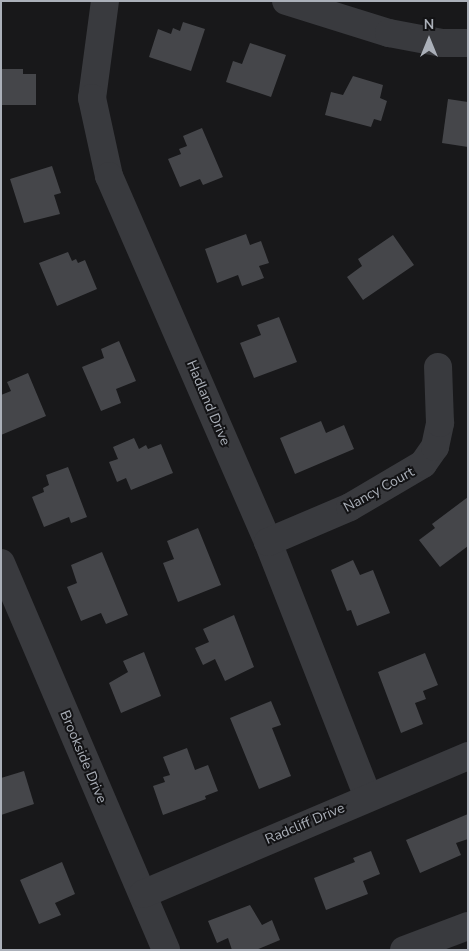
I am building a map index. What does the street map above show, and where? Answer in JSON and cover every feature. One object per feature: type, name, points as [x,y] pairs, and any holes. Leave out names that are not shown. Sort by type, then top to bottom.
[{"type":"street","name":"Hadland Drive","points":[[105,1],[92,98],[109,176],[268,542],[368,797]]},
{"type":"street","points":[[286,1],[389,33],[442,43],[468,43]]},
{"type":"street","name":"Nancy Court","points":[[268,542],[350,507],[423,464],[435,446],[440,423],[438,367]]},
{"type":"street","name":"Brookside Drive","points":[[1,563],[166,950]]},
{"type":"street","name":"Radcliff Drive","points":[[143,894],[468,756]]},
{"type":"street","points":[[404,950],[468,926]]},
{"type":"building","points":[[183,22],[205,29],[191,71],[149,57],[158,29],[171,34],[173,28],[180,31]]},
{"type":"building","points":[[250,43],[286,55],[271,97],[226,82],[233,61],[242,64]]},
{"type":"building","points":[[1,69],[23,69],[23,74],[36,74],[36,105],[1,105]]},
{"type":"building","points":[[353,76],[383,85],[380,98],[387,101],[381,121],[374,119],[371,127],[325,115],[331,92],[343,95]]},
{"type":"building","points":[[448,99],[468,102],[468,147],[442,143]]},
{"type":"building","points":[[202,128],[223,177],[203,185],[200,179],[180,187],[168,159],[181,154],[179,149],[187,146],[183,136]]},
{"type":"building","points":[[52,166],[61,193],[54,195],[60,214],[24,223],[10,179]]},
{"type":"building","points":[[246,234],[250,245],[261,241],[269,263],[259,266],[264,278],[242,286],[238,275],[217,283],[205,249]]},
{"type":"building","points":[[393,235],[414,265],[363,300],[347,277],[362,266],[358,259]]},
{"type":"building","points":[[68,252],[72,261],[76,259],[78,263],[85,260],[97,289],[57,306],[39,263]]},
{"type":"building","points":[[279,317],[297,362],[254,378],[240,343],[261,335],[257,325]]},
{"type":"building","points":[[119,341],[136,381],[116,389],[121,403],[101,411],[82,367],[104,358],[101,349]]},
{"type":"building","points":[[28,373],[46,416],[1,435],[1,395],[11,391],[7,382]]},
{"type":"building","points":[[321,421],[326,433],[344,425],[354,449],[295,474],[280,438]]},
{"type":"building","points":[[134,438],[139,449],[146,445],[148,449],[161,444],[173,473],[131,490],[126,478],[117,482],[109,462],[118,459],[113,447]]},
{"type":"building","points":[[68,467],[87,517],[71,523],[69,517],[44,527],[32,497],[44,492],[43,488],[49,485],[46,475]]},
{"type":"building","points":[[468,497],[468,546],[440,567],[419,540],[435,528],[432,524]]},
{"type":"building","points":[[198,528],[221,585],[178,602],[163,563],[174,559],[167,541]]},
{"type":"building","points":[[102,552],[128,615],[106,624],[101,613],[81,621],[67,587],[77,583],[71,565]]},
{"type":"building","points":[[353,560],[360,575],[373,570],[390,613],[357,626],[351,610],[347,611],[331,570]]},
{"type":"building","points":[[234,615],[254,667],[225,681],[215,659],[203,665],[195,648],[209,642],[203,629]]},
{"type":"building","points":[[144,652],[161,696],[121,713],[109,683],[128,672],[123,661]]},
{"type":"building","points":[[425,653],[438,685],[423,691],[426,699],[415,703],[423,724],[401,733],[378,672]]},
{"type":"building","points":[[271,701],[281,725],[272,728],[291,776],[259,789],[230,718]]},
{"type":"building","points":[[187,748],[195,770],[208,765],[218,791],[205,796],[206,799],[163,815],[153,786],[165,782],[163,777],[170,775],[163,757]]},
{"type":"building","points":[[24,771],[34,804],[1,815],[1,778]]},
{"type":"building","points":[[468,814],[468,839],[456,843],[461,855],[420,873],[406,840]]},
{"type":"building","points":[[371,851],[380,874],[363,881],[368,894],[326,910],[314,878],[355,862],[353,858]]},
{"type":"building","points":[[62,862],[75,894],[55,903],[61,915],[39,924],[20,880]]},
{"type":"building","points":[[250,905],[262,925],[272,920],[280,940],[256,950],[232,950],[228,938],[217,943],[208,921]]}]
